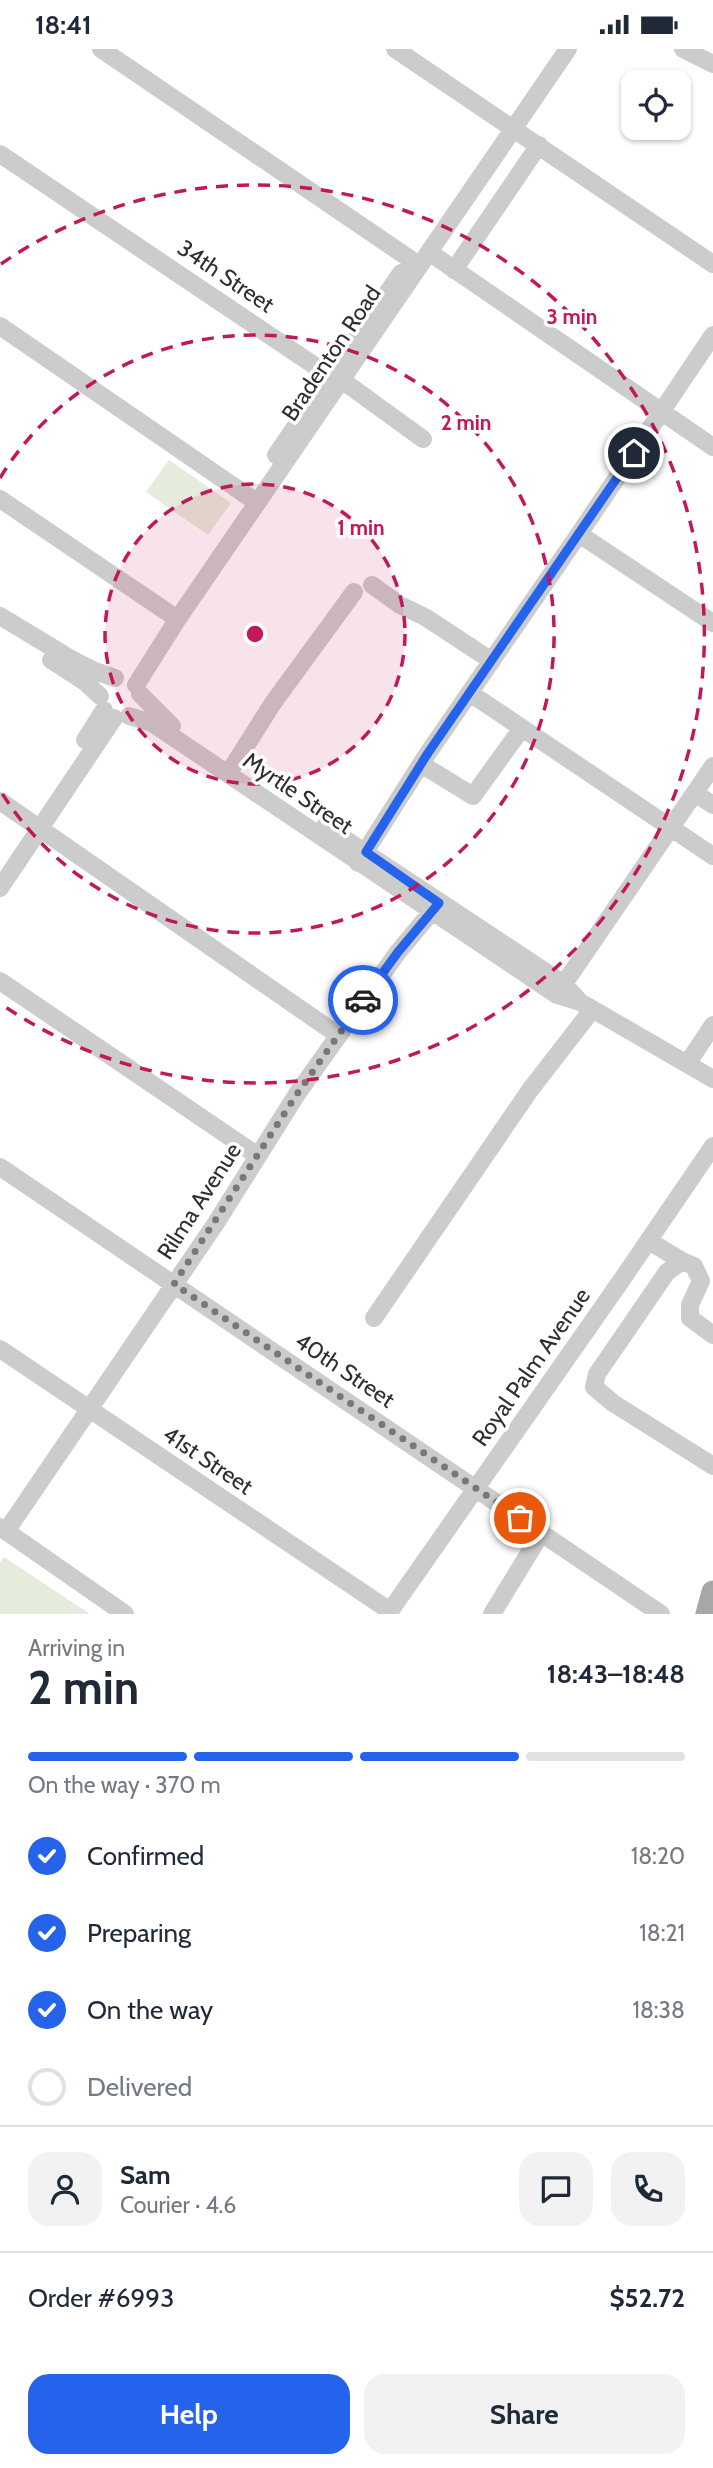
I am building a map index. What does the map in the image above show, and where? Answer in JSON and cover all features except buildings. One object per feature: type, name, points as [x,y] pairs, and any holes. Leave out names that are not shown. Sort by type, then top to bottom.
[{"type":"main road","points":[[707,1614],[713,1592]]},
{"type":"street","points":[[101,49],[410,260]]},
{"type":"street","points":[[395,49],[713,264]]},
{"type":"street","name":"Bradenton Road","points":[[129,684],[170,614],[249,497],[429,252],[553,49]]},
{"type":"street","name":"Bradenton Road","points":[[112,710],[103,687],[129,684],[190,601],[410,260],[508,124],[568,49]]},
{"type":"street","points":[[683,49],[713,64]]},
{"type":"street","points":[[454,270],[539,145]]},
{"type":"street","name":"34th Street","points":[[0,154],[424,439]]},
{"type":"street","points":[[429,252],[713,447]]},
{"type":"street","points":[[0,327],[249,497]]},
{"type":"street","points":[[362,858],[421,764],[713,335]]},
{"type":"street","points":[[0,499],[170,614]]},
{"type":"street","points":[[579,534],[713,623]]},
{"type":"street","points":[[372,585],[492,661]]},
{"type":"street","name":"Myrtle Street","points":[[233,766],[273,703],[354,592]]},
{"type":"street","name":"Myrtle Street","points":[[0,616],[18,629],[43,655],[85,682],[112,710],[152,723],[362,858]]},
{"type":"street","name":"Myrtle Street","points":[[18,629],[92,670],[129,684],[167,723],[233,766],[435,908],[586,1006],[713,1079]]},
{"type":"street","name":"Bradenton Road","points":[[112,710],[138,709],[129,684]]},
{"type":"street","points":[[470,693],[713,856]]},
{"type":"street","name":"Bradenton Road","points":[[0,888],[35,825],[112,710]]},
{"type":"street","points":[[421,764],[473,796],[522,728]]},
{"type":"street","points":[[560,989],[713,766]]},
{"type":"street","points":[[695,793],[713,805]]},
{"type":"street","points":[[0,800],[338,1035]]},
{"type":"street","name":"Bradenton Road","points":[[0,868],[35,825]]},
{"type":"street","name":"Rilma Avenue","points":[[3,1529],[174,1284],[338,1035],[398,952],[435,908]]},
{"type":"street","points":[[0,981],[258,1156]]},
{"type":"street","points":[[374,1318],[586,1006]]},
{"type":"street","points":[[688,1064],[711,1033]]},
{"type":"street","name":"Royal Palm Avenue","points":[[389,1613],[713,1146]]},
{"type":"street","name":"40th Street","points":[[0,1167],[661,1614]]},
{"type":"street","points":[[649,1241],[694,1266],[701,1281],[690,1305],[690,1318],[713,1335]]},
{"type":"street","points":[[682,1261],[667,1272],[597,1374],[594,1387],[713,1466]]},
{"type":"street","name":"41st Street","points":[[0,1349],[389,1613]]},
{"type":"street","points":[[3,1529],[125,1614]]},
{"type":"street","points":[[492,1614],[542,1532]]},
{"type":"green space","points":[[169,460],[231,503],[208,535],[146,492]]},
{"type":"green space","points":[[4,1557],[90,1614],[0,1614],[0,1563]]},
{"type":"way so far","points":[[363,1000],[297,1094],[216,1223],[174,1284],[520,1518]]},
{"type":"route","points":[[363,1000],[439,903],[366,852],[428,753],[634,453]]}]
